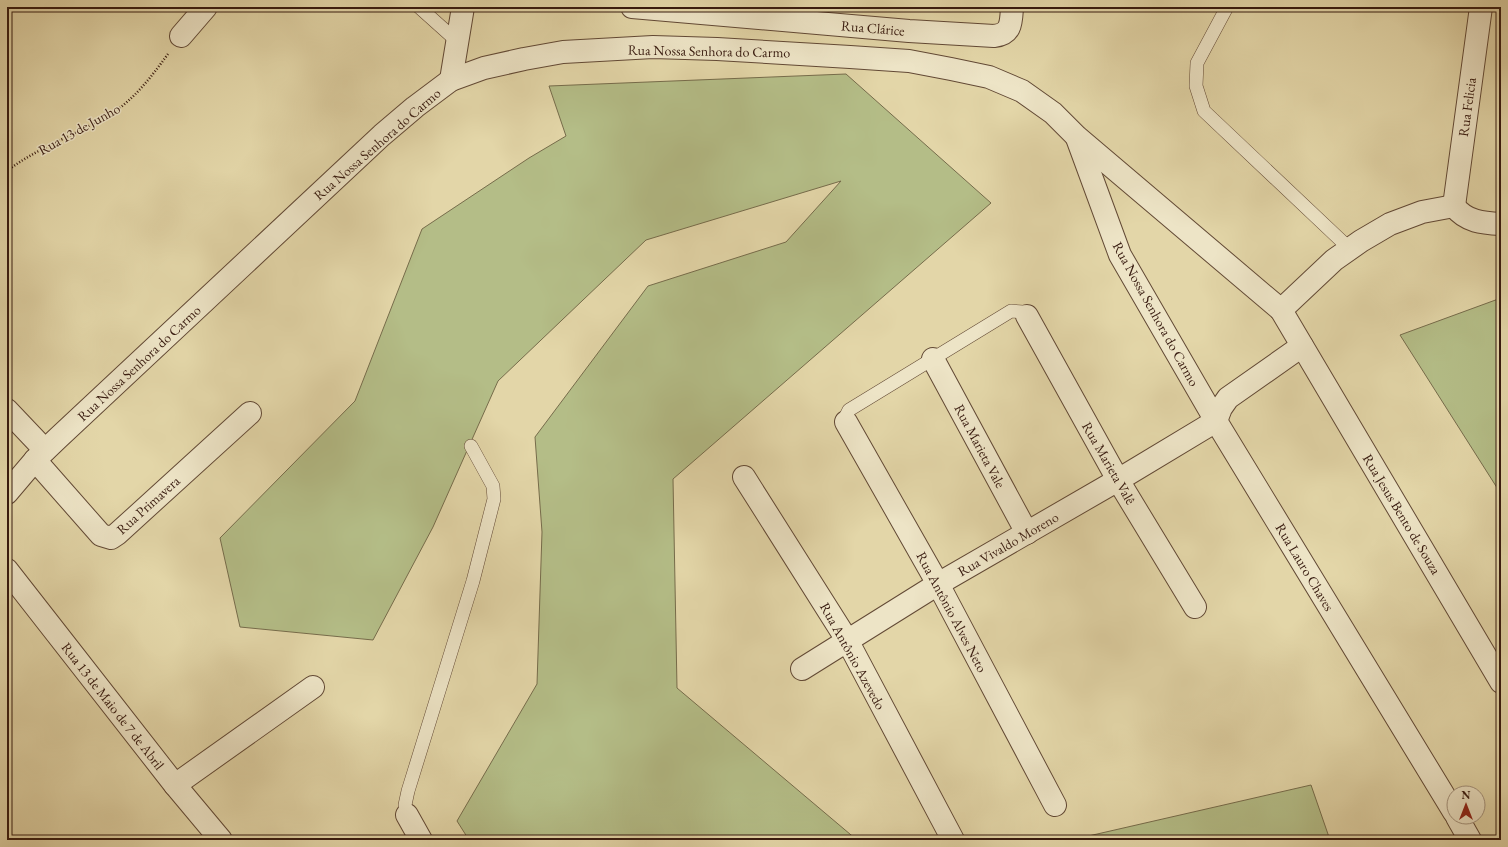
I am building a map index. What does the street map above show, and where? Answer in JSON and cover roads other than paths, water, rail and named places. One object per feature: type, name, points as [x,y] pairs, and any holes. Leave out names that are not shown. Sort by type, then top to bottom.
[{"type":"street","points":[[181,36],[206,7]]},
{"type":"street","points":[[451,80],[463,7]]},
{"type":"street","name":"Rua Clárice","points":[[632,7],[893,30],[994,36],[1002,35],[1007,32],[1011,19],[1012,7]]},
{"type":"street","name":"Rua Felicia","points":[[1454,206],[1481,7]]},
{"type":"street","name":"Rua Nossa Senhora do Carmo","points":[[7,493],[40,455],[382,135],[415,107],[451,80],[484,68],[563,52],[653,47],[725,49],[909,61],[988,77],[1022,91],[1053,113],[1077,137],[1281,310],[1302,346]]},
{"type":"street","name":"Rua Nossa Senhora do Carmo","points":[[1077,137],[1120,255],[1216,421]]},
{"type":"street","points":[[1281,310],[1334,260],[1390,224],[1422,212],[1454,206],[1458,212],[1472,220],[1501,224]]},
{"type":"street","name":"Rua Marieta Valê","points":[[1027,316],[1118,480],[1195,607]]},
{"type":"street","points":[[1216,421],[1221,408],[1228,398],[1302,346]]},
{"type":"street","name":"Rua Jesus Bento de Souza","points":[[1302,346],[1501,682]]},
{"type":"street","name":"Rua Marieta Vale","points":[[933,359],[1027,533]]},
{"type":"street","points":[[7,410],[40,455]]},
{"type":"street","name":"Rua Primavera","points":[[40,455],[101,535],[111,538],[250,413]]},
{"type":"street","name":"Rua Vivaldo Moreno","points":[[802,669],[938,584],[1118,480],[1216,421]]},
{"type":"street","name":"Rua Lauro Chaves","points":[[1216,421],[1446,799]]},
{"type":"street","name":"Rua Antônio Alves Neto","points":[[846,422],[938,584],[1055,805]]},
{"type":"street","name":"Rua Antônio Azevedo","points":[[744,477],[847,640],[953,840]]},
{"type":"street","name":"Rua 13 de Maio de 7 de Abril","points":[[7,570],[174,785],[221,840]]},
{"type":"street","points":[[174,785],[313,687]]},
{"type":"street","points":[[407,815],[421,840]]},
{"type":"street","points":[[1462,825],[1470,840]]},
{"type":"lane","points":[[419,7],[458,42]]},
{"type":"lane","points":[[1227,7],[1197,63],[1196,86],[1204,111],[1350,249]]},
{"type":"lane","points":[[846,422],[846,416],[849,410],[1011,311],[1023,312],[1027,316]]},
{"type":"lane","points":[[407,815],[405,805],[408,791],[473,581],[494,499],[493,486],[471,446]]}]
